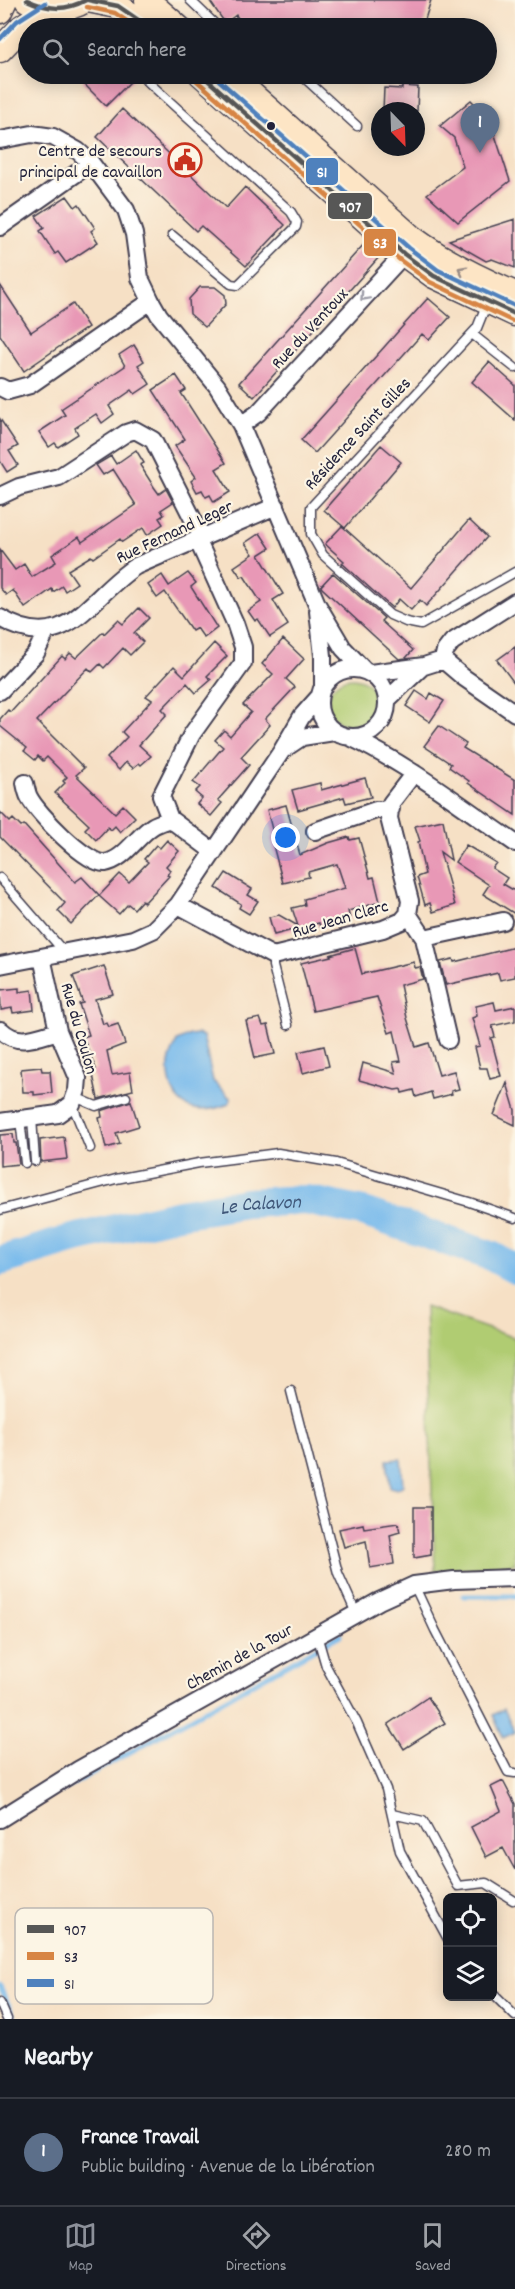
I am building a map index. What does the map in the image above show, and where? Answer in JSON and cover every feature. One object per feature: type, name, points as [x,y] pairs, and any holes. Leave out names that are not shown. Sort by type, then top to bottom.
[{"type":"main road","points":[[0,11],[5,0]]},
{"type":"main road","points":[[28,18],[38,4],[68,8],[87,0],[118,6],[135,18]]},
{"type":"main road","points":[[147,0],[168,18]]},
{"type":"main road","points":[[0,50],[18,31]]},
{"type":"main road","points":[[212,84],[404,254],[434,276],[515,314]]},
{"type":"main road","points":[[240,84],[411,237],[434,254],[472,275],[515,294]]},
{"type":"street","points":[[0,140],[32,134],[53,137],[78,151],[91,163],[126,210],[134,234],[140,278],[151,301],[159,315],[217,386],[241,425],[317,604],[343,648],[382,685],[387,700],[387,709],[381,724],[383,742],[392,760]]},
{"type":"street","points":[[0,227],[91,163]]},
{"type":"street","name":"Rue du Ventoux","points":[[241,425],[258,413],[404,254]]},
{"type":"street","points":[[0,387],[8,391],[30,385],[151,301]]},
{"type":"street","points":[[0,496],[19,487],[59,477],[126,433],[135,430],[153,440],[199,538],[243,647],[243,663],[192,734],[161,796],[170,819],[214,852]]},
{"type":"street","name":"Rue Fernand Leger","points":[[46,632],[69,624],[119,577],[136,566],[276,506]]},
{"type":"street","points":[[443,660],[445,651],[452,642],[515,602]]},
{"type":"street","points":[[317,604],[323,656],[320,692],[321,717],[342,735],[414,773],[515,843]]},
{"type":"street","points":[[0,618],[24,630],[46,632],[36,653],[0,691]]},
{"type":"street","points":[[0,965],[133,939],[153,930],[178,905],[281,752],[302,716],[336,673],[345,669],[367,672],[424,666],[443,660]]},
{"type":"street","points":[[443,660],[463,677],[515,713]]},
{"type":"street","points":[[387,700],[424,666]]},
{"type":"street","points":[[281,752],[302,736],[367,735],[381,724]]},
{"type":"street","points":[[315,831],[376,810],[391,810],[392,803],[414,773]]},
{"type":"street","points":[[25,783],[29,796],[39,812],[84,855],[96,862],[106,863],[116,858],[153,826],[170,819]]},
{"type":"street","name":"Rue Jean Clerc","points":[[178,905],[273,956],[382,929],[402,921],[408,914],[410,901],[389,818],[391,810]]},
{"type":"street","points":[[408,914],[424,938],[448,1040]]},
{"type":"street","points":[[424,938],[503,921]]},
{"type":"street","name":"Rue du Coulon","points":[[42,957],[58,1031],[78,1078],[73,1100]]},
{"type":"street","points":[[1,1030],[10,1038],[24,1040],[58,1031]]},
{"type":"street","points":[[0,1122],[58,1114],[73,1100]]},
{"type":"street","name":"Chemin de la Tour","points":[[0,1819],[78,1770],[356,1613],[414,1585],[454,1580],[515,1578]]},
{"type":"lane","points":[[190,0],[209,18]]},
{"type":"lane","points":[[150,84],[291,212],[297,222],[296,227],[238,285],[231,284],[172,235]]},
{"type":"lane","points":[[311,84],[357,126]]},
{"type":"lane","name":"Résidence Saint Gilles","points":[[487,302],[477,328],[472,334],[311,507],[311,534],[323,555],[390,615],[421,625],[515,572]]},
{"type":"lane","points":[[472,334],[515,368]]},
{"type":"lane","points":[[0,878],[65,953]]},
{"type":"lane","points":[[273,956],[273,966],[288,1025]]},
{"type":"lane","points":[[73,1100],[96,1106],[126,1096]]},
{"type":"lane","points":[[73,1100],[90,1148]]},
{"type":"lane","points":[[26,1119],[35,1161]]},
{"type":"lane","points":[[25,1163],[26,1119]]},
{"type":"lane","points":[[0,1210],[116,1179],[199,1163],[278,1153],[336,1163],[515,1218]]},
{"type":"lane","points":[[291,1391],[338,1573],[356,1613]]},
{"type":"lane","points":[[414,1585],[508,1772],[515,1773]]},
{"type":"lane","points":[[317,1635],[326,1666],[357,1723],[386,1789],[400,1851],[443,1932]]},
{"type":"lane","points":[[392,1814],[423,1821],[458,1886],[486,1883],[513,1900]]},
{"type":"lane","points":[[497,1999],[515,2016]]},
{"type":"lane","points":[[0,2003],[7,2019]]},
{"type":"green space","points":[[347,678],[357,678],[369,685],[376,697],[376,707],[369,719],[357,726],[347,726],[332,715],[328,707],[328,697],[339,682]]},
{"type":"green space","points":[[425,1307],[515,1338],[515,1564],[435,1571]]},
{"type":"water","points":[[197,1034],[203,1036],[213,1081],[231,1099],[229,1104],[213,1109],[197,1110],[183,1104],[173,1091],[169,1077],[171,1055],[177,1041]]},
{"type":"water","points":[[401,1459],[403,1485],[397,1489],[390,1487],[387,1460]]},
{"type":"water","points":[[504,1709],[515,1732],[503,1738],[493,1715]]},
{"type":"building","points":[[209,0],[431,0],[425,18],[238,18],[236,15],[232,18],[222,18]]},
{"type":"building","points":[[84,84],[128,84],[106,106]]},
{"type":"building","points":[[402,86],[418,87],[417,102],[383,102],[384,88],[402,89]]},
{"type":"building","points":[[471,100],[490,120],[510,181],[458,222],[427,194],[463,167],[454,138],[440,126]]},
{"type":"building","points":[[122,109],[226,208],[245,187],[285,225],[246,266],[201,226],[196,231],[97,137]]},
{"type":"building","points":[[67,196],[75,207],[79,204],[95,228],[91,231],[98,242],[66,263],[58,252],[55,254],[40,231],[44,228],[36,216]]},
{"type":"building","points":[[515,219],[515,268],[492,259],[486,261],[449,240]]},
{"type":"building","points":[[365,243],[380,256],[254,397],[239,383]]},
{"type":"building","points":[[0,285],[31,332],[73,304],[88,327],[24,371],[0,335]]},
{"type":"building","points":[[200,287],[215,287],[225,295],[226,304],[205,327],[190,314],[189,299]]},
{"type":"building","points":[[428,298],[450,317],[429,340],[422,334],[315,453],[301,440]]},
{"type":"building","points":[[134,345],[144,361],[138,365],[150,384],[135,394],[132,390],[109,406],[114,414],[102,423],[96,414],[75,428],[78,434],[58,447],[55,443],[49,447],[39,432],[65,415],[61,409],[125,366],[119,355]]},
{"type":"building","points":[[489,362],[515,385],[515,420],[472,382]]},
{"type":"building","points":[[176,375],[186,390],[181,393],[226,463],[216,469],[230,492],[214,502],[210,495],[206,497],[202,490],[197,492],[191,481],[196,477],[175,446],[185,439],[153,390]]},
{"type":"building","points":[[0,419],[18,446],[9,451],[18,465],[7,472],[0,461]]},
{"type":"building","points":[[381,445],[401,462],[345,528],[324,510]]},
{"type":"building","points":[[136,450],[144,463],[140,465],[154,487],[159,494],[166,489],[173,502],[161,510],[164,515],[159,518],[163,524],[147,535],[143,528],[122,542],[120,539],[93,558],[91,556],[68,570],[77,583],[65,591],[62,586],[53,592],[52,589],[25,608],[13,590],[6,595],[0,588],[0,550],[15,570],[24,564],[32,577],[56,562],[52,555],[79,537],[82,542],[136,505],[113,469],[103,475],[96,465],[111,456],[116,464]]},
{"type":"building","points":[[469,520],[487,537],[426,606],[420,600],[411,610],[399,599],[392,608],[342,563],[344,561],[325,544],[342,526],[411,588]]},
{"type":"building","points":[[260,533],[270,548],[259,555],[283,594],[273,600],[288,625],[270,637],[258,619],[255,621],[248,611],[261,602],[244,576],[241,577],[234,567],[253,554],[245,543]]},
{"type":"building","points":[[188,573],[196,583],[191,587],[217,628],[204,638],[197,628],[192,631],[165,592],[157,598],[148,585],[162,575],[169,586]]},
{"type":"building","points":[[333,573],[384,618],[381,621],[413,650],[406,658],[399,659],[322,588],[321,586]]},
{"type":"building","points":[[139,608],[149,618],[134,633],[143,642],[130,655],[123,648],[104,668],[100,664],[92,672],[88,668],[37,721],[84,768],[76,775],[115,813],[123,805],[135,817],[120,832],[115,826],[111,830],[108,827],[96,840],[85,829],[89,825],[55,793],[65,783],[63,781],[67,777],[47,757],[43,761],[38,756],[35,760],[24,751],[27,748],[0,726],[0,719],[8,710],[11,712],[62,656],[65,659],[70,653],[76,658],[118,620],[123,624]]},
{"type":"building","points":[[283,639],[304,659],[286,679],[295,687],[265,719],[270,725],[241,757],[249,765],[218,800],[222,803],[211,816],[197,804],[202,798],[195,792],[200,787],[193,782],[223,747],[215,740],[224,730],[230,736],[251,712],[243,705],[273,674],[262,664]]},
{"type":"building","points":[[214,643],[227,656],[207,676],[211,680],[196,693],[187,683],[162,709],[167,714],[139,745],[151,756],[141,765],[139,763],[133,768],[126,762],[119,770],[107,758],[127,737],[122,732],[152,700],[146,696],[174,666],[184,676]]},
{"type":"building","points":[[515,647],[515,684],[497,660]]},
{"type":"building","points":[[416,691],[428,699],[431,693],[444,701],[430,722],[406,706]]},
{"type":"building","points":[[439,726],[466,744],[463,748],[515,780],[515,815],[468,783],[469,781],[449,767],[451,764],[424,746]]},
{"type":"building","points":[[365,778],[371,797],[346,803],[344,797],[298,810],[292,790],[320,783],[321,790]]},
{"type":"building","points":[[286,805],[300,855],[328,843],[349,837],[350,840],[359,838],[370,878],[374,877],[380,902],[348,911],[350,919],[320,927],[319,923],[274,935],[269,917],[279,915],[298,926],[292,908],[305,905],[304,899],[345,888],[337,864],[308,872],[309,877],[283,883],[271,838],[274,837],[267,810]]},
{"type":"building","points":[[0,812],[10,822],[13,819],[21,827],[24,825],[75,882],[82,877],[99,895],[71,924],[58,911],[65,903],[0,837]]},
{"type":"building","points":[[443,820],[451,860],[440,852],[455,905],[433,912],[430,903],[425,905],[417,877],[425,874],[418,842],[420,841],[415,826]]},
{"type":"building","points":[[167,840],[179,851],[166,866],[170,870],[167,875],[169,876],[144,903],[142,900],[134,909],[128,904],[119,914],[99,896],[120,874],[129,882],[148,862],[144,859],[156,845],[160,848]]},
{"type":"building","points":[[466,845],[496,863],[492,868],[507,878],[503,884],[515,891],[515,914],[483,894],[489,885],[455,862]]},
{"type":"building","points":[[226,873],[252,889],[248,895],[258,901],[249,914],[239,908],[241,904],[216,888]]},
{"type":"building","points":[[515,947],[515,977],[500,980],[498,973],[446,985],[440,962],[453,959],[454,962]]},
{"type":"building","points":[[355,948],[362,974],[414,962],[415,968],[420,967],[423,979],[400,985],[407,1018],[416,1047],[429,1043],[439,1075],[454,1071],[459,1089],[451,1091],[452,1094],[433,1099],[431,1092],[416,1097],[414,1090],[402,1093],[401,1089],[395,1090],[359,1080],[363,1063],[396,1073],[393,1062],[401,1061],[394,1031],[389,1033],[377,997],[313,1011],[301,963]]},
{"type":"building","points":[[104,966],[113,994],[95,999],[103,1024],[107,1023],[109,1027],[118,1024],[125,1044],[107,1051],[112,1075],[130,1072],[133,1090],[98,1099],[92,1070],[96,1069],[83,1037],[89,1035],[79,1004],[83,1003],[73,976]]},
{"type":"building","points":[[19,988],[19,992],[32,990],[34,1010],[13,1013],[12,1008],[1,1010],[0,990]]},
{"type":"building","points":[[494,1002],[496,1010],[515,1006],[515,1021],[492,1026],[495,1037],[491,1038],[501,1076],[490,1079],[487,1068],[480,1068],[475,1047],[480,1046],[472,1018],[477,1016],[476,1006]]},
{"type":"building","points":[[260,1018],[263,1026],[268,1025],[275,1054],[255,1058],[246,1021]]},
{"type":"building","points":[[324,1046],[329,1066],[303,1073],[298,1052]]},
{"type":"building","points":[[41,1067],[42,1071],[50,1071],[52,1093],[34,1095],[34,1092],[23,1092],[21,1069]]},
{"type":"building","points":[[507,1083],[515,1110],[515,1125],[494,1115]]},
{"type":"building","points":[[131,1101],[139,1126],[116,1133],[120,1144],[106,1148],[99,1118],[102,1117],[101,1111]]},
{"type":"building","points":[[13,1134],[19,1164],[0,1166],[0,1135]]},
{"type":"building","points":[[64,1137],[67,1159],[41,1162],[40,1140]]},
{"type":"building","points":[[414,1507],[431,1507],[431,1555],[414,1558]]},
{"type":"building","points":[[398,1523],[400,1532],[390,1535],[394,1564],[370,1568],[366,1541],[344,1547],[339,1529],[363,1524],[364,1528]]},
{"type":"building","points":[[428,1697],[445,1723],[404,1749],[388,1724]]},
{"type":"building","points":[[503,1781],[515,1804],[515,1870],[503,1848],[486,1857],[471,1827],[501,1811],[491,1787]]},
{"type":"waterway","name":"Le Calavon","points":[[0,1261],[72,1239],[179,1214],[246,1203],[306,1200],[363,1212],[491,1256],[515,1269]]},
{"type":"waterway","points":[[464,1596],[515,1596]]},
{"type":"waterway","points":[[60,1791],[340,1635]]},
{"type":"waterway","points":[[0,1986],[15,2019]]},
{"type":"transit line","name":"907","points":[[27,0],[42,6],[57,8],[79,4],[86,0]]},
{"type":"transit line","name":"907","points":[[88,0],[118,6],[135,18]]},
{"type":"transit line","name":"S1","points":[[22,18],[45,3]]},
{"type":"transit line","name":"S3","points":[[87,7],[115,13],[122,18]]},
{"type":"transit line","name":"S1","points":[[0,39],[18,20]]},
{"type":"transit line","name":"S3","points":[[201,84],[400,260],[430,282],[512,321]]},
{"type":"transit line","name":"907","points":[[212,84],[404,254],[434,276],[515,314]]},
{"type":"transit line","name":"S1","points":[[223,84],[409,248],[438,270],[515,306]]},
{"type":"place","name":"France Travail","points":[[480,153]]},
{"type":"place","name":"Centre de secours principal de cavaillon","points":[[185,160]]}]
